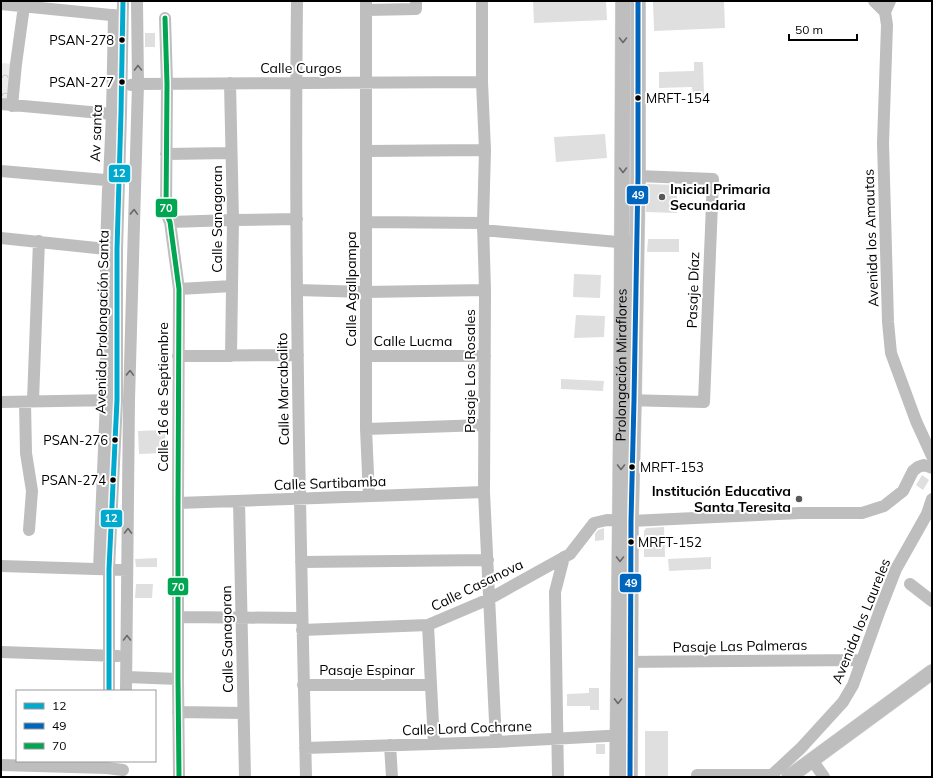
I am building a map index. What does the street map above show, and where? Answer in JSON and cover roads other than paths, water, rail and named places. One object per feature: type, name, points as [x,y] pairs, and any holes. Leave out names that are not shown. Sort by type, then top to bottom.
[{"type":"main road","name":"Prolongación Miraflores","points":[[623,1],[629,243],[624,735],[630,777]]},
{"type":"main road","name":"Prolongación Miraflores","points":[[629,243],[638,176],[638,1]]},
{"type":"main road","points":[[815,771],[932,672]]},
{"type":"main road","points":[[789,777],[815,771],[932,684]]},
{"type":"main road","name":"Prolongación Miraflores","points":[[617,777],[624,735]]},
{"type":"street","points":[[24,6],[16,64],[6,105],[117,113],[121,86],[118,16],[123,1]]},
{"type":"street","name":"Avenida Prolongación Santa","points":[[109,690],[109,656],[104,569],[117,400],[133,251],[138,84],[137,1]]},
{"type":"street","name":"Calle Marcabalito","points":[[297,1],[297,290],[303,685],[306,777]]},
{"type":"street","name":"Pasaje Los Rosales","points":[[482,1],[482,82],[485,150],[483,226],[485,290],[484,492],[496,742]]},
{"type":"street","points":[[874,1],[885,12]]},
{"type":"street","name":"Avenida los Amautas","points":[[890,1],[885,12],[887,25],[883,143],[888,322],[891,353],[916,422],[932,456]]},
{"type":"street","points":[[1,4],[137,18]]},
{"type":"street","points":[[366,6],[416,5]]},
{"type":"street","name":"Calle Agallpampa","points":[[366,6],[366,429],[369,496]]},
{"type":"street","name":"Av santa","points":[[114,180],[117,113],[118,16]]},
{"type":"street","name":"Calle 16 de Septiembre","points":[[165,18],[167,84],[166,213],[170,222],[179,289],[179,777]]},
{"type":"street","name":"Calle Curgos","points":[[121,86],[138,84],[296,82],[482,82]]},
{"type":"street","name":"Calle Sanagoran","points":[[230,83],[233,220],[231,356]]},
{"type":"street","points":[[366,151],[485,150]]},
{"type":"street","points":[[166,154],[231,153]]},
{"type":"street","points":[[1,171],[114,180]]},
{"type":"street","name":"Pasaje Díaz","points":[[628,400],[704,402],[713,179],[638,176]]},
{"type":"street","name":"Avenida Prolongación Santa","points":[[114,180],[108,190],[117,400],[127,570],[126,690]]},
{"type":"street","points":[[170,222],[297,219]]},
{"type":"street","points":[[366,222],[483,226],[629,243]]},
{"type":"street","points":[[1,238],[133,251]]},
{"type":"street","points":[[29,530],[32,491],[26,454],[39,241]]},
{"type":"street","points":[[179,289],[232,286]]},
{"type":"street","points":[[297,290],[366,292],[485,290]]},
{"type":"street","points":[[178,356],[298,355]]},
{"type":"street","name":"Calle Lucma","points":[[366,356],[485,356]]},
{"type":"street","points":[[1,402],[117,400]]},
{"type":"street","points":[[366,429],[484,425]]},
{"type":"street","name":"Calle Casanova","points":[[178,617],[241,618],[302,624],[428,625],[490,599],[570,554],[594,523],[607,520],[862,513],[884,506],[903,491],[913,471],[918,467],[924,465],[932,468]]},
{"type":"street","name":"Calle Sartibamba","points":[[178,503],[484,492]]},
{"type":"street","name":"Avenida los Laureles","points":[[770,776],[800,748],[843,702],[854,685],[896,569],[927,514],[932,499]]},
{"type":"street","name":"Calle Sanagoran","points":[[239,501],[245,777]]},
{"type":"street","points":[[558,777],[555,592],[564,557]]},
{"type":"street","points":[[301,562],[488,560]]},
{"type":"street","points":[[1,566],[127,570]]},
{"type":"street","points":[[910,584],[932,601]]},
{"type":"street","points":[[428,625],[434,744]]},
{"type":"street","points":[[1,652],[127,657]]},
{"type":"street","name":"Pasaje Las Palmeras","points":[[624,662],[862,660]]},
{"type":"street","points":[[127,677],[178,679]]},
{"type":"street","name":"Pasaje Espinar","points":[[303,685],[431,685]]},
{"type":"street","points":[[178,712],[243,713]]},
{"type":"street","name":"Calle Lord Cochrane","points":[[305,748],[496,742],[624,735]]},
{"type":"street","points":[[390,745],[392,777]]},
{"type":"street","points":[[1,765],[123,769]]},
{"type":"street","points":[[697,775],[770,776]]},
{"type":"place","name":"PSAN-278","points":[[122,40]]},
{"type":"place","name":"PSAN-277","points":[[122,82]]},
{"type":"place","name":"MRFT-154","points":[[638,98]]},
{"type":"place","name":"Inicial Primaria Secundaria","points":[[662,197]]},
{"type":"place","name":"PSAN-276","points":[[115,440]]},
{"type":"place","name":"MRFT-153","points":[[632,467]]},
{"type":"place","name":"PSAN-274","points":[[113,480]]},
{"type":"place","name":"Institución Educativa Santa Teresita","points":[[799,499]]},
{"type":"place","name":"MRFT-152","points":[[631,542]]}]
